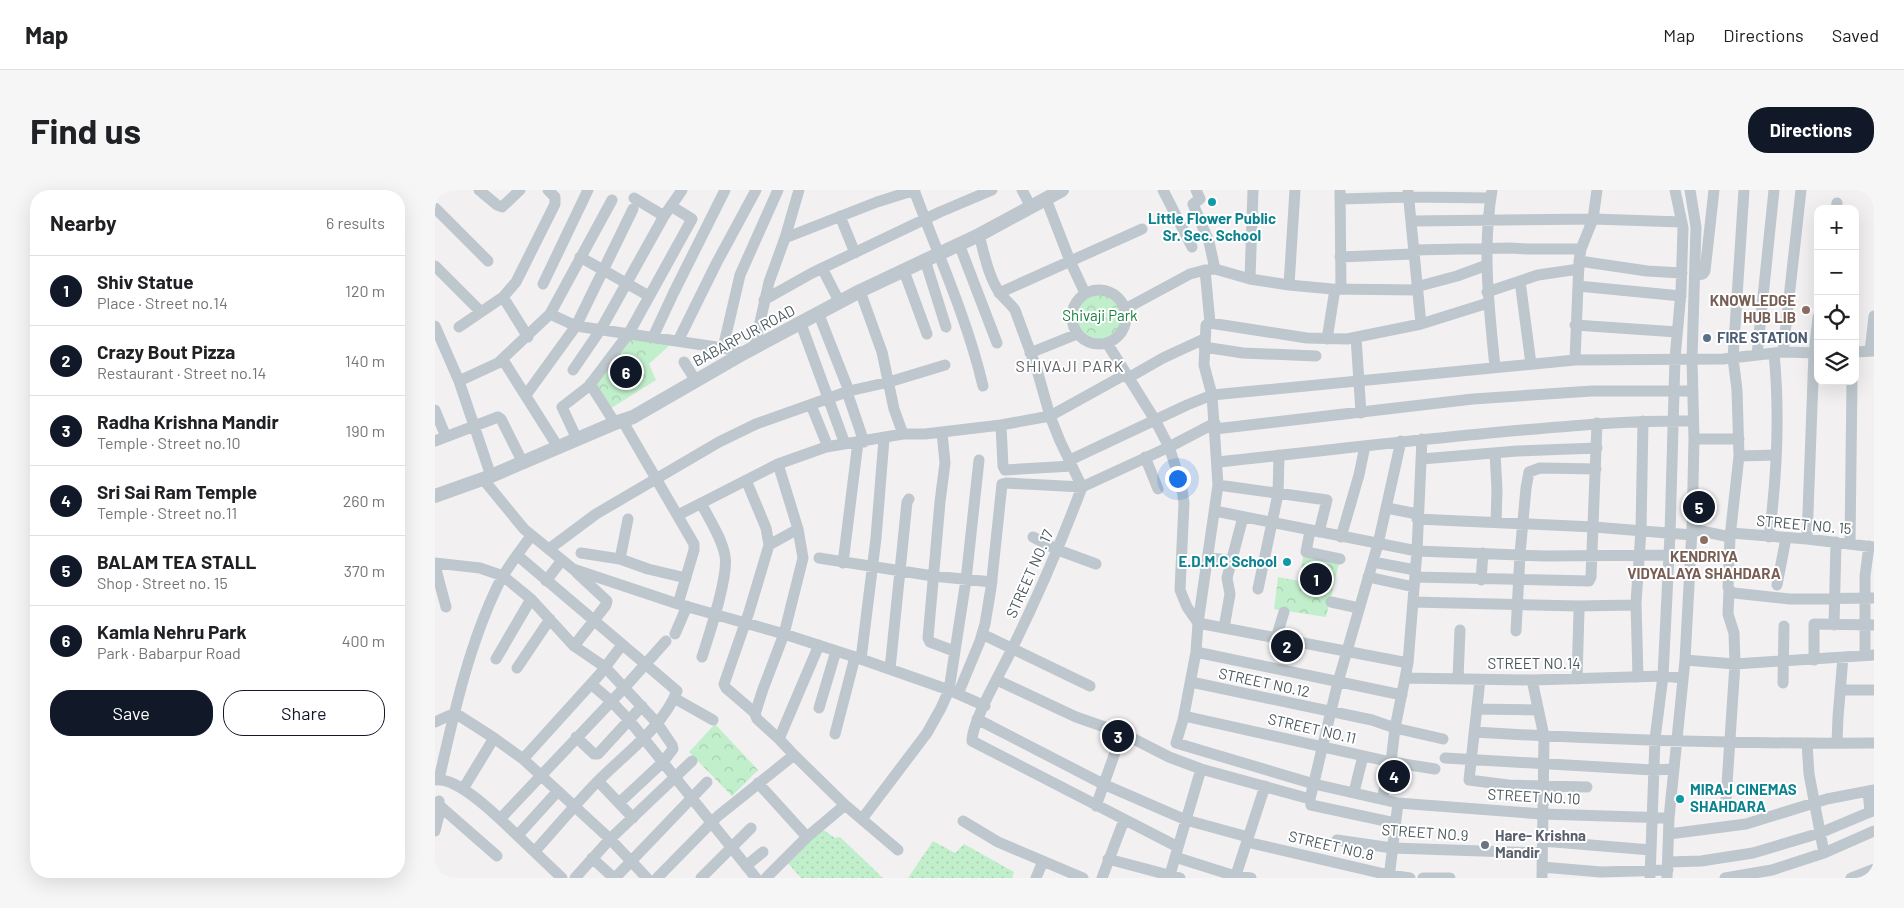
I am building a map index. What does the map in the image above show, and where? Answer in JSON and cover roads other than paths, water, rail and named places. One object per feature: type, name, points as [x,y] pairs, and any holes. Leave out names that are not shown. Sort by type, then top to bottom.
[{"type":"street","points":[[479,190],[497,205],[502,206],[520,190]]},
{"type":"street","points":[[459,327],[503,298],[516,282],[555,204],[555,196],[549,190]]},
{"type":"street","points":[[543,284],[588,190]]},
{"type":"street","points":[[573,370],[601,329],[668,211],[682,190]]},
{"type":"street","points":[[653,337],[725,190]]},
{"type":"street","points":[[678,341],[716,264],[756,190]]},
{"type":"street","points":[[723,348],[740,275],[778,190]]},
{"type":"street","points":[[785,238],[840,216],[915,190],[971,340],[983,386]]},
{"type":"street","points":[[764,300],[822,268],[992,190]]},
{"type":"street","points":[[1022,190],[1031,207]]},
{"type":"street","name":"BABARPUR ROAD","points":[[435,496],[487,478],[619,421],[633,417],[860,291],[939,252],[979,235],[1062,190]]},
{"type":"street","points":[[1163,190],[1192,247]]},
{"type":"street","points":[[1173,210],[1193,204],[1200,199],[1196,190]]},
{"type":"street","points":[[1250,279],[1253,190]]},
{"type":"street","points":[[1289,285],[1295,190]]},
{"type":"street","points":[[1575,360],[1579,260],[1593,219],[1597,190]]},
{"type":"street","points":[[1660,871],[1669,834],[1674,769],[1665,740],[1672,677],[1685,660],[1682,533],[1672,420],[1682,272],[1682,222],[1675,190]]},
{"type":"street","points":[[1660,871],[1651,850],[1653,770],[1665,740],[1672,677],[1669,555],[1682,533],[1694,439],[1692,359],[1696,274],[1696,218],[1690,190]]},
{"type":"street","points":[[1696,274],[1703,274],[1705,271],[1713,190]]},
{"type":"street","points":[[1727,799],[1735,664],[1734,633],[1728,614],[1731,535],[1739,456],[1733,358],[1744,190]]},
{"type":"street","points":[[1757,355],[1774,190]]},
{"type":"street","points":[[1769,537],[1777,455],[1778,353],[1801,190]]},
{"type":"street","points":[[550,314],[576,326],[749,351],[800,191]]},
{"type":"street","points":[[1327,339],[1338,289],[1340,194],[1492,194],[1487,265],[1488,298],[1495,367]]},
{"type":"street","points":[[1408,194],[1421,324]]},
{"type":"street","points":[[1046,199],[1070,261],[1085,293]]},
{"type":"street","points":[[459,381],[503,360],[550,314],[612,200]]},
{"type":"street","points":[[527,395],[576,326],[604,272],[634,204],[692,218],[629,334],[590,384],[562,408],[577,439]]},
{"type":"street","points":[[1193,204],[1209,242],[1210,323]]},
{"type":"street","points":[[435,208],[488,261]]},
{"type":"street","points":[[840,216],[855,253]]},
{"type":"street","points":[[1411,221],[1593,219],[1682,222]]},
{"type":"street","points":[[999,293],[1142,229]]},
{"type":"street","points":[[979,235],[999,293],[1015,310],[1050,416],[1082,487]]},
{"type":"street","points":[[959,244],[997,343]]},
{"type":"street","points":[[1340,257],[1511,248],[1527,249],[1647,271],[1682,272]]},
{"type":"street","points":[[580,257],[649,296]]},
{"type":"street","points":[[925,260],[946,327]]},
{"type":"street","points":[[1184,716],[1196,652],[1198,623],[1218,484],[1212,395],[1204,365],[1205,327],[1210,323],[1297,336],[1327,339],[1356,338],[1421,324],[1488,298],[1520,281],[1558,271],[1579,260]]},
{"type":"street","points":[[1125,309],[1190,274],[1210,270],[1289,285],[1338,289],[1416,288],[1487,265]]},
{"type":"street","points":[[435,266],[481,312]]},
{"type":"street","points":[[822,268],[840,303]]},
{"type":"street","points":[[904,270],[927,334]]},
{"type":"street","points":[[1520,281],[1531,364]]},
{"type":"street","points":[[1578,286],[1681,296]]},
{"type":"street","points":[[1093,290],[1109,292],[1122,302],[1126,315],[1125,327],[1118,337],[1099,345],[1091,343],[1077,334],[1071,316],[1073,307],[1085,293],[1093,290]]},
{"type":"street","points":[[860,291],[881,352],[894,409],[903,434]]},
{"type":"street","points":[[503,298],[528,337]]},
{"type":"street","points":[[819,314],[848,392],[861,442],[843,563]]},
{"type":"street","points":[[1859,352],[1872,351],[1874,316]]},
{"type":"street","points":[[801,324],[845,444]]},
{"type":"street","points":[[1575,325],[1677,332]]},
{"type":"street","points":[[435,326],[459,381],[487,478],[531,536],[549,548],[607,601],[575,646]]},
{"type":"street","points":[[1030,353],[1077,334]]},
{"type":"street","points":[[1356,338],[1361,413]]},
{"type":"street","points":[[1107,343],[1155,420],[1169,447],[1183,494],[1180,590],[1187,607],[1198,623],[1408,663]]},
{"type":"street","points":[[678,515],[778,464],[828,447],[884,439],[903,434],[942,432],[1001,425],[1050,416],[1060,409],[1163,358],[1204,343],[1243,353],[1316,356]]},
{"type":"street","points":[[1001,425],[1003,466],[1005,470],[1071,463],[1155,420],[1212,395],[1575,360],[1733,358],[1778,353],[1814,353]]},
{"type":"street","points":[[503,360],[527,395],[558,447]]},
{"type":"street","points":[[684,362],[696,381]]},
{"type":"street","points":[[549,548],[596,514],[719,442],[756,424],[848,392],[945,365]]},
{"type":"street","points":[[500,819],[670,638],[682,605],[686,578],[694,547],[678,515],[619,421],[590,384]]},
{"type":"street","points":[[1807,539],[1814,385]]},
{"type":"street","points":[[1849,544],[1852,385]]},
{"type":"street","points":[[861,819],[927,733],[941,708],[953,692],[982,634],[992,582],[1002,484],[1082,487],[1215,426],[1361,413],[1473,399],[1593,391],[1693,390]]},
{"type":"street","points":[[811,405],[828,447]]},
{"type":"street","points":[[435,410],[441,439],[496,417],[500,418],[523,463]]},
{"type":"street","points":[[1218,462],[1422,439],[1597,424],[1672,420],[1693,421]]},
{"type":"street","points":[[1638,677],[1637,605],[1638,555],[1641,530],[1643,421]]},
{"type":"street","points":[[1369,577],[1587,582],[1591,577],[1597,424]]},
{"type":"street","points":[[942,432],[945,464],[933,576],[929,640],[954,651]]},
{"type":"street","points":[[835,734],[858,658],[872,568],[884,439]]},
{"type":"street","points":[[1382,799],[1391,762],[1395,728],[1408,663],[1417,551],[1417,516],[1422,439]]},
{"type":"street","points":[[1694,439],[1739,439]]},
{"type":"street","points":[[1395,823],[1311,805],[1310,799],[1338,682],[1378,544],[1401,441]]},
{"type":"street","points":[[1341,537],[1359,475],[1365,446]]},
{"type":"street","points":[[1421,459],[1597,448]]},
{"type":"street","points":[[1495,453],[1496,522]]},
{"type":"street","points":[[1258,588],[1278,494],[1279,455]]},
{"type":"street","points":[[1739,456],[1777,455]]},
{"type":"street","points":[[1145,457],[1158,489]]},
{"type":"street","points":[[953,692],[954,651],[966,580],[979,460]]},
{"type":"street","points":[[755,713],[784,634],[803,558],[798,528],[778,464]]},
{"type":"street","points":[[1516,632],[1520,554],[1528,476],[1532,470],[1540,468],[1596,469]]},
{"type":"street","points":[[746,480],[766,528],[769,545],[724,686],[755,713],[757,719],[845,805],[898,850]]},
{"type":"street","points":[[1218,484],[1327,500],[1306,552],[1339,560]]},
{"type":"street","name":"STREET NO. 17","points":[[1082,487],[1058,550],[985,706],[977,719],[972,743],[1096,806]]},
{"type":"street","points":[[890,669],[907,502],[909,499]]},
{"type":"street","points":[[701,503],[726,559],[715,614],[702,657]]},
{"type":"street","name":"STREET NO. 15","points":[[1387,508],[1417,516],[1523,524],[1807,539],[1872,546]]},
{"type":"street","points":[[1215,512],[1417,551],[1592,556],[1669,555]]},
{"type":"street","points":[[1224,628],[1230,597],[1227,578],[1243,517]]},
{"type":"street","points":[[620,559],[629,519]]},
{"type":"street","points":[[769,545],[798,528]]},
{"type":"street","points":[[531,536],[503,576],[485,614],[468,663],[437,779],[463,789],[500,819],[562,878]]},
{"type":"street","points":[[1033,537],[1058,550],[1096,564]]},
{"type":"street","points":[[1777,585],[1786,538]]},
{"type":"street","points":[[1834,625],[1836,542]]},
{"type":"street","points":[[1685,660],[1735,664],[1870,655],[1870,598],[1865,576],[1872,546]]},
{"type":"street","points":[[581,553],[620,559],[686,578]]},
{"type":"street","points":[[1481,580],[1483,553]]},
{"type":"street","points":[[517,555],[677,691],[657,723],[575,806],[535,851]]},
{"type":"street","points":[[819,558],[872,568],[992,582]]},
{"type":"street","points":[[1208,558],[1231,560]]},
{"type":"street","points":[[546,581],[562,560]]},
{"type":"street","points":[[1373,562],[1414,578]]},
{"type":"street","points":[[447,607],[435,564],[480,568],[503,576],[531,599],[575,646],[605,667],[657,723],[673,747],[663,762],[619,803]]},
{"type":"street","points":[[573,569],[682,605],[784,634],[858,658],[953,692],[985,706]]},
{"type":"street","points":[[1729,590],[1734,593],[1780,598],[1870,598]]},
{"type":"street","points":[[496,659],[531,599]]},
{"type":"street","points":[[1331,602],[1359,608]]},
{"type":"street","points":[[1413,602],[1518,606],[1637,605]]},
{"type":"street","points":[[1576,606],[1579,608],[1577,679]]},
{"type":"street","points":[[1276,638],[1284,612]]},
{"type":"street","points":[[517,668],[550,619]]},
{"type":"street","points":[[1814,660],[1813,626],[1816,624],[1870,625]]},
{"type":"street","points":[[1783,683],[1784,626]]},
{"type":"street","points":[[1458,679],[1460,630]]},
{"type":"street","points":[[982,634],[1090,686]]},
{"type":"street","points":[[523,759],[591,684],[622,644]]},
{"type":"street","points":[[779,739],[819,646]]},
{"type":"street","points":[[819,708],[836,651]]},
{"type":"street","points":[[1196,652],[1402,695]]},
{"type":"street","points":[[1837,743],[1843,657]]},
{"type":"street","name":"STREET NO.14","points":[[1405,678],[1532,680],[1672,677]]},
{"type":"street","points":[[997,680],[1076,717],[1122,733],[1169,757],[1201,769],[1310,799]]},
{"type":"street","points":[[1480,680],[1469,780],[1544,786],[1587,787]]},
{"type":"street","points":[[1532,680],[1544,736],[1542,873],[1660,871],[1701,861],[1753,853],[1820,833],[1870,812],[1871,790],[1814,803],[1746,824],[1669,834]]},
{"type":"street","name":"STREET NO.12","points":[[1191,682],[1331,713],[1372,720],[1395,728],[1443,739]]},
{"type":"street","points":[[591,684],[629,720],[756,878]]},
{"type":"street","points":[[1840,690],[1874,690]]},
{"type":"street","points":[[674,698],[713,720]]},
{"type":"street","points":[[577,737],[597,754],[641,706]]},
{"type":"street","points":[[1477,709],[1537,710]]},
{"type":"street","points":[[435,722],[455,713]]},
{"type":"street","points":[[455,713],[523,759],[610,839],[647,878]]},
{"type":"street","name":"STREET NO.11","points":[[1184,716],[1391,762],[1435,769]]},
{"type":"street","name":"STREET NO.10","points":[[1184,716],[1176,743],[1314,784],[1398,804],[1542,814],[1669,818]]},
{"type":"street","name":"STREET NO.8","points":[[977,719],[1103,784],[1186,820],[1247,840],[1389,877],[1410,878]]},
{"type":"street","points":[[1474,732],[1731,742],[1874,743]]},
{"type":"street","points":[[1122,733],[1096,806],[1124,820],[1176,852],[1235,877],[1251,878]]},
{"type":"street","points":[[463,789],[494,738]]},
{"type":"street","points":[[1807,743],[1814,803],[1824,853]]},
{"type":"street","points":[[657,878],[711,823],[757,783],[794,755]]},
{"type":"street","points":[[1354,792],[1363,756]]},
{"type":"street","points":[[1445,758],[1653,770],[1674,769]]},
{"type":"street","points":[[575,878],[610,839],[692,761]]},
{"type":"street","points":[[1108,859],[1173,877],[1176,852],[1201,769]]},
{"type":"street","points":[[598,782],[633,818]]},
{"type":"street","points":[[592,858],[614,878],[692,800],[707,782]]},
{"type":"street","points":[[757,783],[807,837]]},
{"type":"street","points":[[1235,877],[1265,786]]},
{"type":"street","points":[[517,835],[557,792]]},
{"type":"street","points":[[435,831],[439,804],[497,856]]},
{"type":"street","points":[[1389,877],[1398,804]]},
{"type":"street","points":[[766,878],[807,837],[845,805]]},
{"type":"street","points":[[1102,878],[1124,820]]},
{"type":"street","points":[[963,821],[998,842],[1083,878]]},
{"type":"street","points":[[701,878],[751,828]]},
{"type":"street","points":[[1725,878],[1756,874],[1824,853],[1874,831]]},
{"type":"street","name":"STREET NO.9","points":[[1337,840],[1392,848],[1542,847],[1651,850]]},
{"type":"street","points":[[746,866],[763,852]]},
{"type":"street","points":[[1036,878],[1043,861]]},
{"type":"street","points":[[1851,878],[1874,869]]},
{"type":"street","points":[[1423,878],[1450,878]]},
{"type":"place","name":"Little Flower Public Sr. Sec. School","points":[[1212,202]]},
{"type":"place","name":"KNOWLEDGE HUB LIB","points":[[1806,310]]},
{"type":"place","name":"FIRE STATION","points":[[1707,338]]},
{"type":"place","name":"Kamla Nehru Park","points":[[626,372]]},
{"type":"place","name":"BALAM TEA STALL","points":[[1699,507]]},
{"type":"place","name":"KENDRIYA VIDYALAYA SHAHDARA","points":[[1704,540]]},
{"type":"place","name":"E.D.M.C School","points":[[1287,562]]},
{"type":"place","name":"Shiv Statue","points":[[1316,579]]},
{"type":"place","name":"Crazy Bout Pizza","points":[[1287,646]]},
{"type":"place","name":"Radha Krishna Mandir","points":[[1118,736]]},
{"type":"place","name":"Sri Sai Ram Temple","points":[[1394,776]]},
{"type":"place","name":"MIRAJ CINEMAS SHAHDARA","points":[[1680,799]]},
{"type":"place","name":"Hare- Krishna Mandir","points":[[1485,845]]},
{"type":"district","name":"SHIVAJI PARK","points":[[1070,366]]},
{"type":"park label","name":"Shivaji Park","points":[[1100,316]]}]
